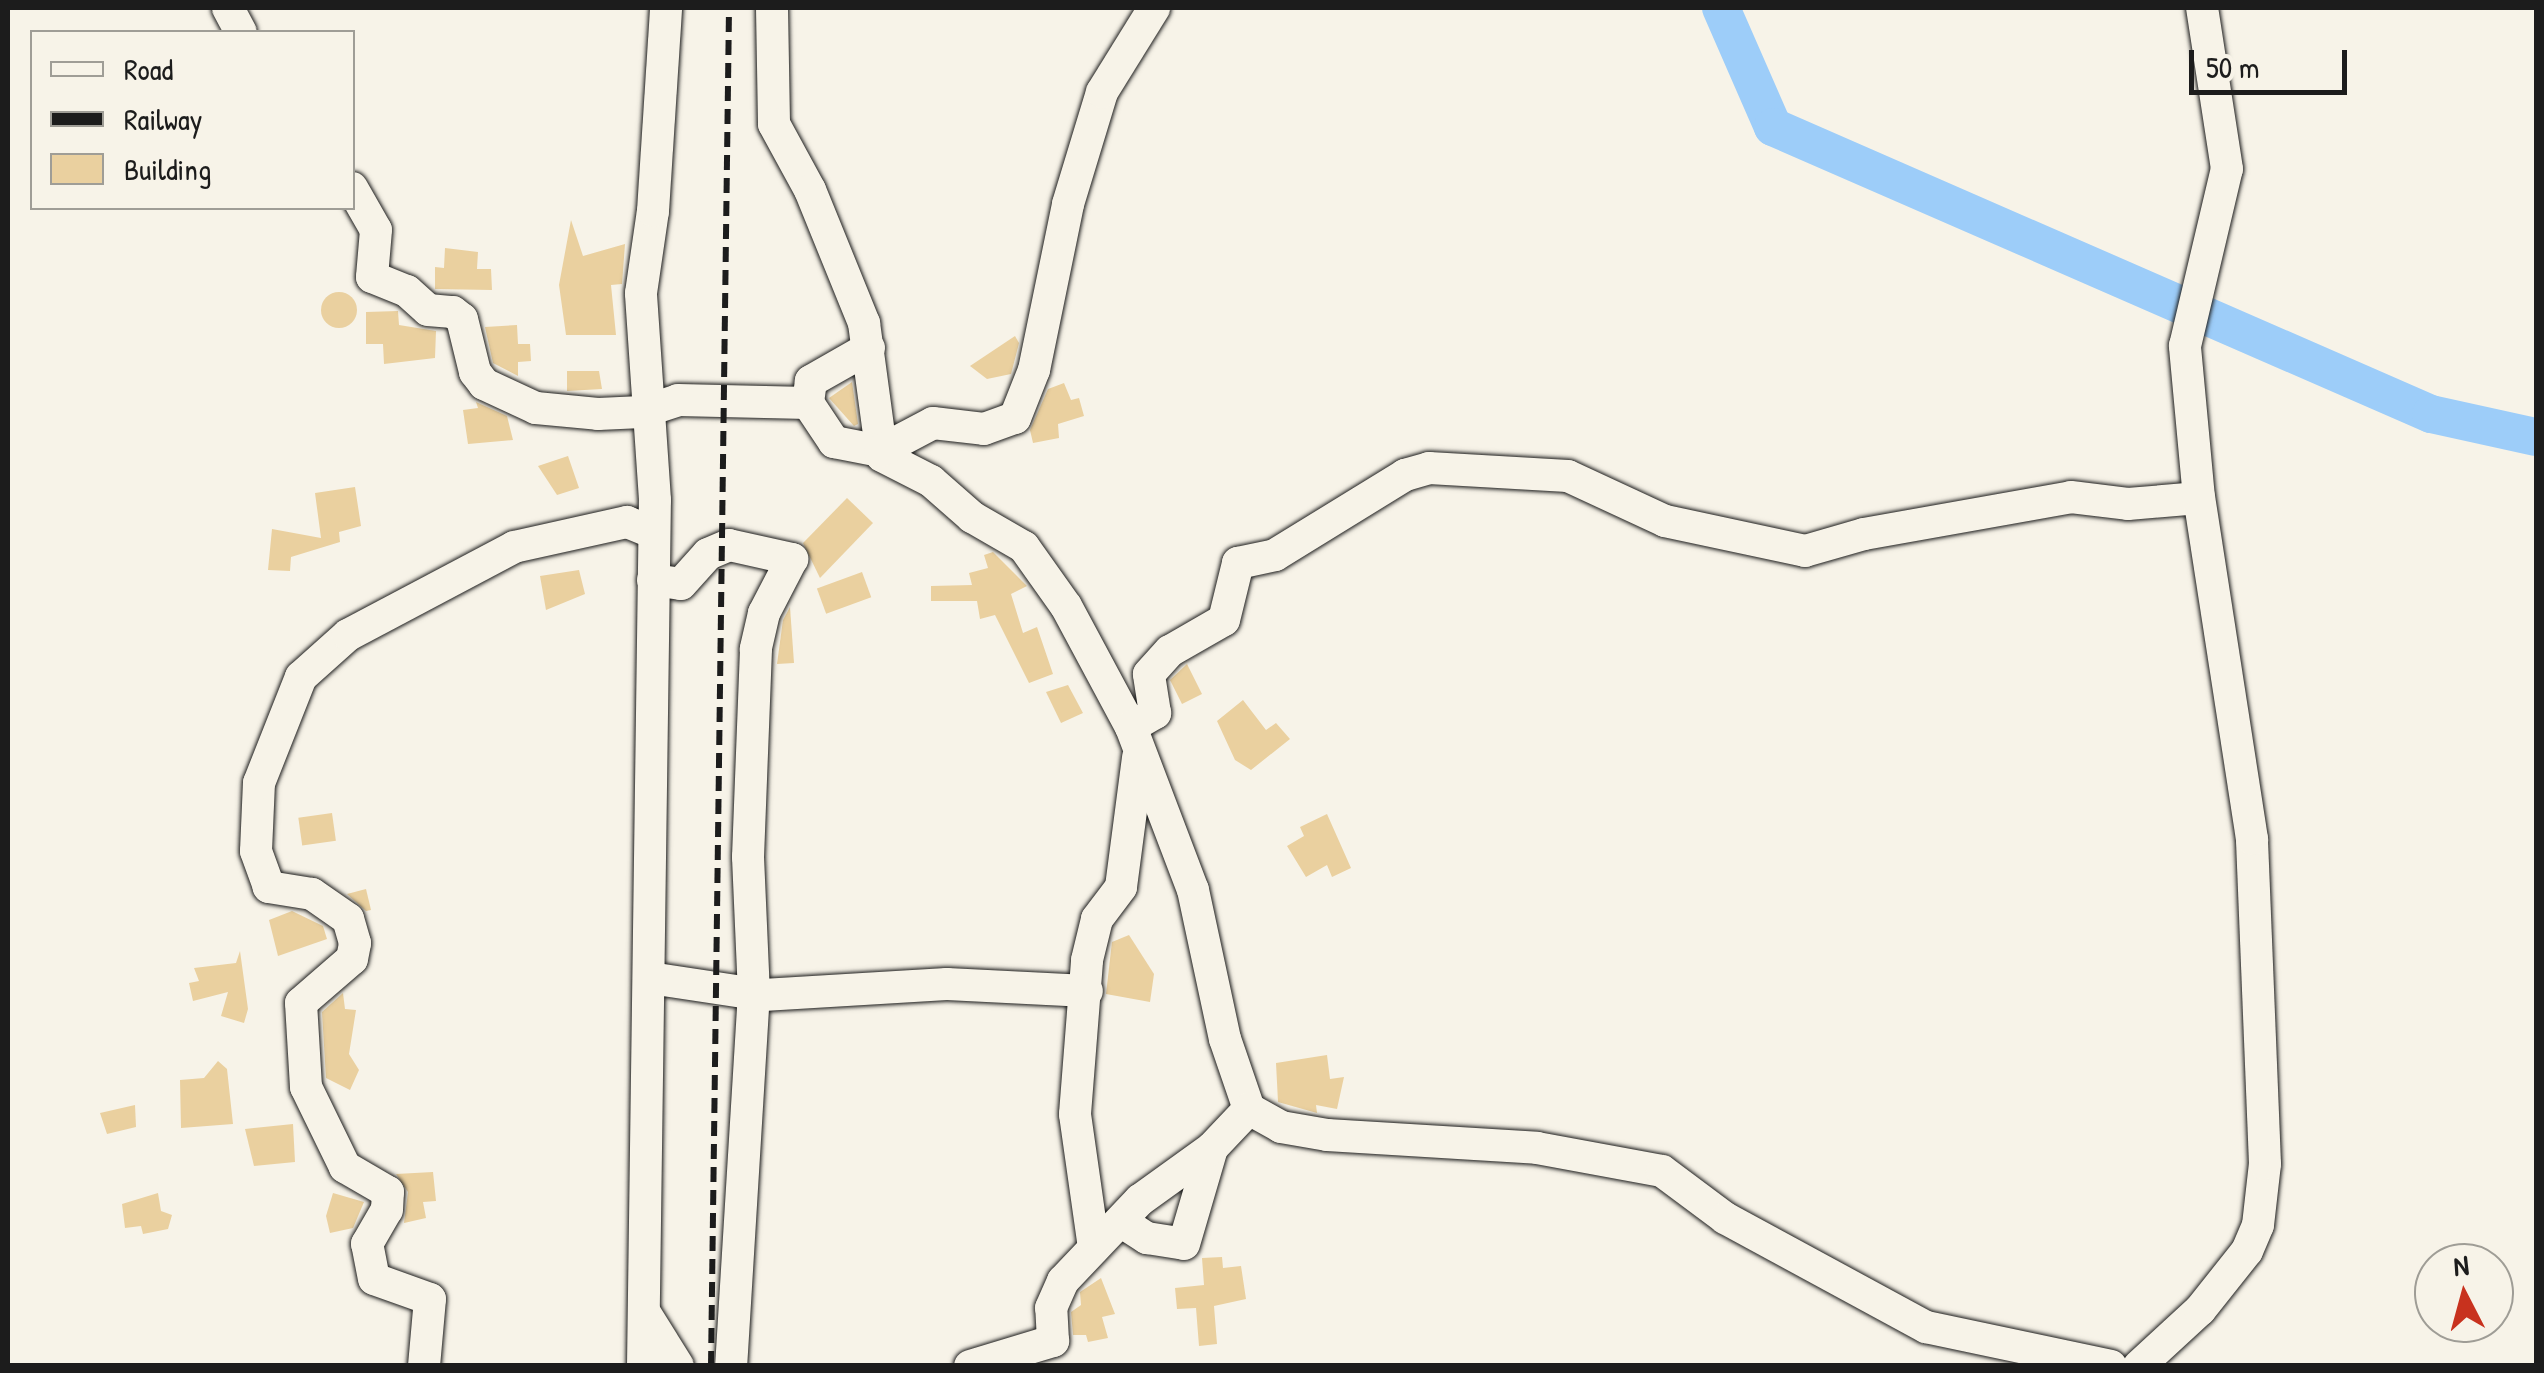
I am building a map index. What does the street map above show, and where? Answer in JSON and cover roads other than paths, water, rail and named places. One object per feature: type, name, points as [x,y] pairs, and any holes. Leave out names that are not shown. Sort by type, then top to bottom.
[{"type":"street","points":[[228,8],[240,30]]},
{"type":"street","points":[[643,1366],[654,534],[653,406],[640,293],[653,211],[666,8]]},
{"type":"street","points":[[772,8],[774,124],[838,255],[870,348],[880,451]]},
{"type":"street","points":[[880,451],[934,423],[984,429],[1015,418],[1034,370],[1068,204],[1102,92],[1154,8]]},
{"type":"street","points":[[2139,1366],[2200,1310],[2246,1250],[2258,1225],[2265,1164],[2252,839],[2200,498],[2184,346],[2227,170],[2202,8]]},
{"type":"street","points":[[355,193],[376,230],[372,277],[407,291],[428,310],[453,312],[462,320],[475,372],[484,384],[536,408],[598,414],[678,400],[808,403]]},
{"type":"street","points":[[870,348],[811,381],[808,403],[834,442],[880,451],[1041,564],[1134,742],[1193,890],[1225,1039],[1249,1109],[1281,1127],[1326,1135],[1537,1148],[1662,1172],[1724,1218],[1852,1282],[1926,1328],[2111,1366]]},
{"type":"street","points":[[1094,1248],[1075,1114],[1090,938],[1120,887],[1134,742],[1155,713],[1148,674],[1170,651],[1224,620],[1238,563],[1275,555],[1405,475],[1429,468],[1568,476],[1664,521],[1804,551],[1864,534],[2070,498],[2128,504],[2200,498]]},
{"type":"street","points":[[424,1366],[430,1299],[374,1279],[370,1262],[367,1244],[387,1210],[388,1192],[345,1167],[306,1087],[301,1002],[352,959],[355,943],[348,919],[312,894],[269,887],[256,851],[259,784],[301,678],[348,635],[514,547],[627,522],[654,534]]},
{"type":"street","points":[[653,580],[681,584],[708,554],[729,544],[792,559],[764,612],[756,649],[748,857],[754,992],[731,1366]]},
{"type":"street","points":[[650,978],[698,990],[754,992],[947,984],[1087,991]]},
{"type":"street","points":[[970,1366],[1052,1341],[1051,1308],[1063,1281],[1163,1180],[1212,1148],[1249,1109]]},
{"type":"street","points":[[1122,1222],[1147,1238],[1184,1244],[1212,1148]]},
{"type":"street","points":[[645,1314],[678,1366]]},
{"type":"waterway","points":[[1721,8],[1773,127],[2431,414],[2536,437]]},
{"type":"railway","points":[[711,1366],[729,8]]}]
